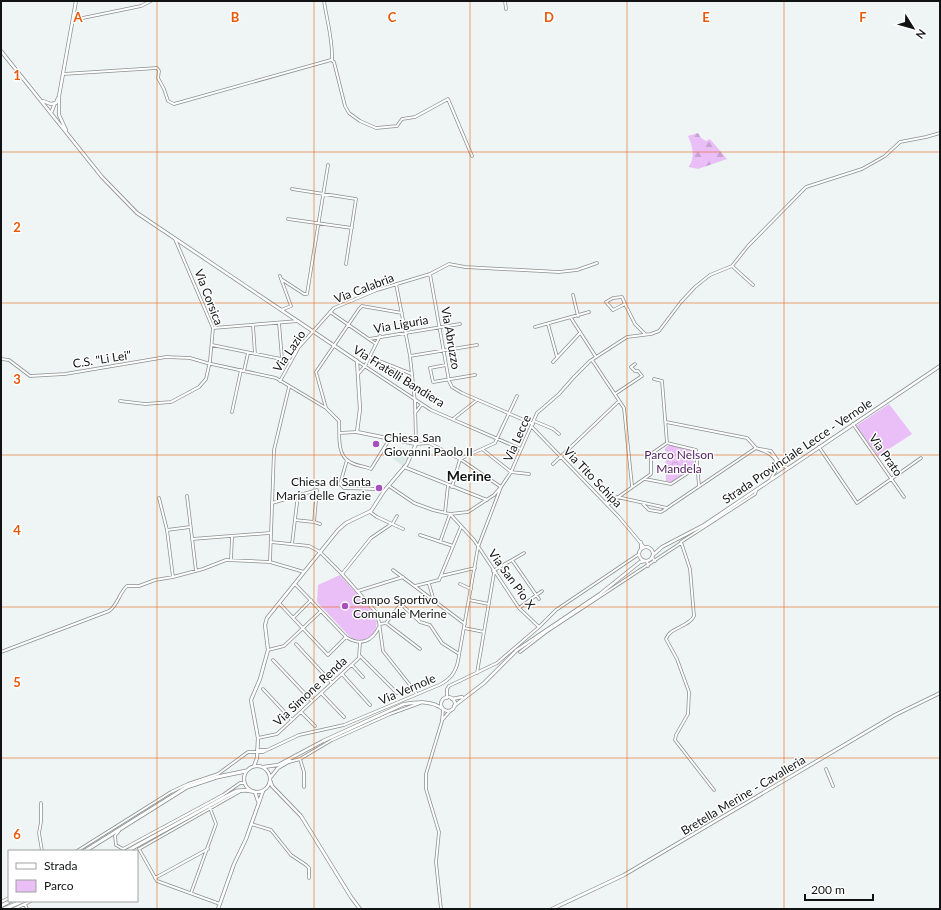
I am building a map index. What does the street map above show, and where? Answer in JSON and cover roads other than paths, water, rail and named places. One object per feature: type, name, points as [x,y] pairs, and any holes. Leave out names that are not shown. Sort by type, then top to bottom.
[{"type":"main road","points":[[87,850],[141,814],[187,787],[217,778],[246,772]]},
{"type":"main road","points":[[130,850],[236,791],[249,790]]},
{"type":"main road","points":[[4,909],[24,903]]},
{"type":"street","points":[[51,113],[59,96],[76,1]]},
{"type":"street","points":[[73,20],[137,7],[150,1]]},
{"type":"street","points":[[324,1],[328,31],[332,44],[332,60],[334,62],[345,106],[349,112],[360,121],[376,128],[397,126],[402,118],[415,117],[448,99],[472,156]]},
{"type":"street","points":[[505,1],[506,9]]},
{"type":"street","points":[[1,51],[78,147]]},
{"type":"street","points":[[63,74],[157,68],[159,71],[158,78],[168,101],[174,104],[332,60]]},
{"type":"street","points":[[40,99],[48,104],[57,102]]},
{"type":"street","points":[[57,102],[63,125],[78,147]]},
{"type":"street","points":[[753,285],[732,266],[748,246],[806,187],[862,169],[885,156],[900,142],[940,133]]},
{"type":"street","name":"Via Fratelli Bandiera","points":[[78,147],[102,177],[130,207],[175,239],[422,404],[522,450]]},
{"type":"street","points":[[282,310],[291,306],[281,278],[304,294],[307,294],[328,165]]},
{"type":"street","points":[[292,189],[356,199],[346,264]]},
{"type":"street","points":[[288,219],[352,228]]},
{"type":"street","name":"Via Corsica","points":[[120,401],[145,404],[171,402],[199,386],[206,379],[210,363],[213,328],[175,239]]},
{"type":"street","name":"Via Calabria","points":[[313,331],[337,306],[396,284],[430,274],[449,264],[465,267],[559,272],[577,270],[597,263]]},
{"type":"street","name":"Via Lecce","points":[[389,486],[414,503],[450,514],[468,512],[487,500],[501,487],[511,472],[533,424],[543,407],[592,360],[627,337],[651,334],[659,331],[681,302],[702,281],[710,275],[732,266]]},
{"type":"street","name":"Via Abruzzo","points":[[430,274],[449,380],[475,375]]},
{"type":"street","points":[[255,792],[249,790],[244,783],[246,772],[254,766],[257,758],[258,738],[251,700],[260,679],[268,650],[266,621],[320,552],[342,527],[370,512],[384,491],[404,467],[412,455],[416,444],[414,414],[416,406],[410,356],[396,284]]},
{"type":"street","points":[[573,295],[578,316]]},
{"type":"street","points":[[624,304],[613,310],[606,302],[619,296],[622,297],[624,304],[635,324],[645,334]]},
{"type":"street","points":[[326,408],[316,372],[361,307],[402,313]]},
{"type":"street","points":[[330,312],[376,344]]},
{"type":"street","points":[[535,327],[589,312]]},
{"type":"street","points":[[571,318],[596,357]]},
{"type":"street","points":[[213,328],[298,321]]},
{"type":"street","points":[[279,323],[282,359]]},
{"type":"street","name":"Via Liguria","points":[[369,339],[440,326],[460,324]]},
{"type":"street","points":[[548,324],[557,357]]},
{"type":"street","points":[[253,325],[255,354]]},
{"type":"street","name":"Via Lazio","points":[[280,380],[291,361],[313,331]]},
{"type":"street","points":[[553,362],[580,333]]},
{"type":"street","points":[[358,374],[362,367],[365,366],[380,336]]},
{"type":"street","points":[[212,345],[291,361]]},
{"type":"street","points":[[410,356],[477,345]]},
{"type":"street","points":[[244,371],[248,353]]},
{"type":"street","name":"C.S. \"Li Lei\"","points":[[1,359],[9,360],[30,376],[87,371],[166,357],[190,358],[280,380]]},
{"type":"street","points":[[370,357],[412,374]]},
{"type":"street","points":[[592,360],[625,410],[632,487]]},
{"type":"street","points":[[357,361],[360,409],[357,432]]},
{"type":"street","points":[[615,394],[642,376],[638,371],[631,367],[635,364]]},
{"type":"street","points":[[446,365],[430,368],[433,382],[449,380],[452,387],[458,392],[533,424],[553,429],[559,434]]},
{"type":"street","name":"Strada Provinciale Lecce - Vernole","points":[[450,711],[464,696],[484,683],[517,650],[600,594],[634,567],[646,561],[662,547],[704,524],[757,490],[940,366]]},
{"type":"street","points":[[232,412],[241,370]]},
{"type":"street","points":[[280,380],[289,387],[326,408],[339,421],[340,445],[347,460],[340,484],[344,488],[375,489]]},
{"type":"street","points":[[654,380],[662,382],[667,443]]},
{"type":"street","points":[[270,562],[274,450],[289,387]]},
{"type":"street","points":[[452,487],[461,459],[495,443],[517,396]]},
{"type":"street","points":[[454,419],[477,400]]},
{"type":"street","points":[[553,464],[619,401]]},
{"type":"street","points":[[414,414],[422,404]]},
{"type":"street","points":[[666,422],[747,438],[756,448],[771,454],[775,460],[777,468],[782,473]]},
{"type":"street","name":"Via Tito Schipa","points":[[533,424],[641,541],[643,547]]},
{"type":"street","name":"Via Prato","points":[[853,424],[904,497]]},
{"type":"street","points":[[339,433],[357,432],[389,440],[408,441],[416,444],[429,443],[461,459],[501,487]]},
{"type":"street","points":[[347,460],[371,469],[389,440]]},
{"type":"street","points":[[607,505],[651,474],[651,454],[667,443],[696,450],[698,486]]},
{"type":"street","points":[[642,503],[649,510],[661,512],[756,448]]},
{"type":"street","points":[[819,448],[857,503],[921,458]]},
{"type":"street","points":[[482,449],[511,472],[529,474]]},
{"type":"street","points":[[759,449],[771,450],[781,465],[782,473]]},
{"type":"street","points":[[781,465],[788,468]]},
{"type":"street","points":[[404,467],[487,500]]},
{"type":"street","points":[[644,479],[671,484],[697,467]]},
{"type":"street","points":[[770,480],[777,468]]},
{"type":"street","points":[[445,513],[448,485]]},
{"type":"street","name":"Via Vernole","points":[[79,850],[171,792],[188,784],[218,774],[248,752],[266,750],[299,735],[344,725],[416,694],[439,686],[449,679],[456,669],[478,546],[501,487]]},
{"type":"street","points":[[272,503],[317,490],[314,522]]},
{"type":"street","points":[[520,652],[546,632],[623,580],[648,566],[681,542],[755,494],[757,490]]},
{"type":"street","points":[[292,544],[298,495]]},
{"type":"street","points":[[187,496],[196,571]]},
{"type":"street","points":[[617,497],[667,508]]},
{"type":"street","points":[[159,498],[167,530],[173,577]]},
{"type":"street","points":[[370,512],[377,518],[393,523],[403,529]]},
{"type":"street","points":[[450,514],[478,546]]},
{"type":"street","points":[[440,542],[450,514]]},
{"type":"street","points":[[342,574],[371,538],[393,523],[397,516]]},
{"type":"street","points":[[295,520],[320,524]]},
{"type":"street","points":[[167,530],[190,527]]},
{"type":"street","points":[[414,586],[438,582],[461,527]]},
{"type":"street","points":[[192,539],[271,533]]},
{"type":"street","points":[[420,535],[453,546]]},
{"type":"street","points":[[231,560],[232,536]]},
{"type":"street","points":[[271,542],[309,546],[320,552],[342,574],[375,611],[380,625],[383,651],[416,694]]},
{"type":"street","points":[[681,542],[690,570],[694,615],[692,620],[668,634],[666,639],[677,659],[689,692],[688,714],[676,735],[675,740],[714,790]]},
{"type":"street","name":"Via San Pio X","points":[[478,546],[519,608],[538,627]]},
{"type":"street","name":"Strada Provinciale Lecce - Vernole","points":[[634,567],[643,547],[662,547]]},
{"type":"street","points":[[651,548],[652,556],[655,561]]},
{"type":"street","points":[[477,673],[494,572],[524,553]]},
{"type":"street","points":[[254,766],[274,767],[404,704],[442,701],[447,698],[447,689],[456,682],[497,663],[556,610],[639,555],[646,561],[648,566]]},
{"type":"street","points":[[1,652],[109,611],[114,607],[122,591],[127,586],[139,586],[155,580],[196,571],[231,560],[270,562],[304,572]]},
{"type":"street","points":[[512,560],[539,599]]},
{"type":"street","points":[[441,576],[475,568]]},
{"type":"street","points":[[393,570],[465,624]]},
{"type":"street","points":[[358,591],[403,577]]},
{"type":"street","points":[[295,584],[346,637],[352,641],[360,642],[371,639],[380,625],[386,623],[401,604],[420,622],[430,625],[442,643],[459,654]]},
{"type":"street","points":[[428,584],[435,602]]},
{"type":"street","points":[[460,584],[471,589]]},
{"type":"street","points":[[519,608],[542,591]]},
{"type":"street","points":[[293,618],[311,600]]},
{"type":"street","points":[[469,600],[489,604]]},
{"type":"street","points":[[279,603],[328,654],[346,637]]},
{"type":"street","points":[[268,650],[282,648],[321,611]]},
{"type":"street","points":[[386,623],[420,649]]},
{"type":"street","points":[[464,628],[484,632]]},
{"type":"street","name":"Via Simone Renda","points":[[258,738],[277,734],[352,665],[360,656],[360,642]]},
{"type":"street","points":[[296,644],[332,683]]},
{"type":"street","points":[[360,656],[397,693]]},
{"type":"street","points":[[273,660],[312,701]]},
{"type":"street","points":[[352,665],[363,677]]},
{"type":"street","points":[[342,674],[370,705]]},
{"type":"street","points":[[263,689],[292,720]]},
{"type":"street","points":[[321,693],[344,717]]},
{"type":"street","name":"Bretella Merine - Cavalleria","points":[[552,909],[624,875],[895,715],[940,693]]},
{"type":"street","name":"Strada Provinciale Lecce - Vernole","points":[[447,698],[452,699],[464,696]]},
{"type":"street","points":[[452,699],[454,706]]},
{"type":"street","points":[[441,909],[436,862],[439,832],[426,789],[426,774],[442,722],[442,701]]},
{"type":"street","points":[[285,764],[300,759],[332,740],[390,714],[422,702]]},
{"type":"street","points":[[431,703],[450,711],[442,722]]},
{"type":"street","points":[[301,712],[315,726]]},
{"type":"street","points":[[258,744],[262,749],[266,750]]},
{"type":"street","name":"Via Vernole","points":[[257,751],[262,749]]},
{"type":"street","points":[[218,909],[234,864],[243,847],[264,790],[276,770],[302,753]]},
{"type":"street","points":[[302,762],[305,756]]},
{"type":"street","points":[[257,758],[268,772],[272,786],[301,816],[360,909]]},
{"type":"street","points":[[300,759],[305,777],[304,787]]},
{"type":"street","points":[[826,769],[833,786]]},
{"type":"street","points":[[141,814],[118,832],[115,841],[119,848],[123,849],[223,795],[240,783],[244,783]]},
{"type":"street","points":[[220,904],[158,881],[139,849],[238,792],[243,790],[255,792],[273,790],[278,792]]},
{"type":"street","points":[[255,792],[258,803]]},
{"type":"street","points":[[40,803],[41,822],[38,833],[42,850]]},
{"type":"street","points":[[192,893],[208,849],[216,821],[210,808]]},
{"type":"street","points":[[251,824],[271,830],[291,855],[306,865],[308,868],[309,878]]},
{"type":"street","points":[[155,878],[208,849]]},
{"type":"street","points":[[14,909],[24,903],[26,909]]},
{"type":"place","name":"Chiesa San Giovanni Paolo II","points":[[376,444]]},
{"type":"place","name":"Chiesa di Santa Maria delle Grazie","points":[[379,488]]},
{"type":"place","name":"Campo Sportivo Comunale Merine","points":[[345,606]]},
{"type":"district","name":"Merine","points":[[469,475]]},
{"type":"park label","name":"Parco Nelson Mandela","points":[[679,461]]}]
